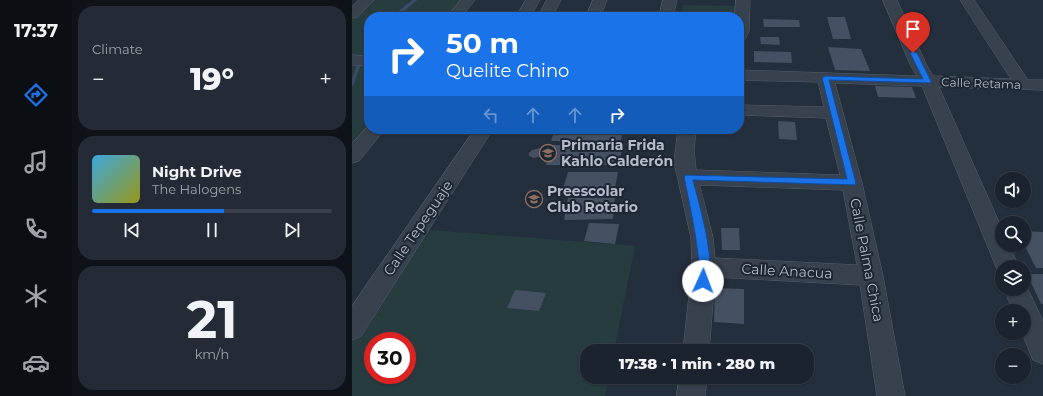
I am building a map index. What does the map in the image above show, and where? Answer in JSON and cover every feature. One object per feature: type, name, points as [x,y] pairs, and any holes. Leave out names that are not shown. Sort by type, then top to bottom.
[{"type":"street","points":[[352,14],[367,0]]},
{"type":"street","points":[[458,12],[468,0]]},
{"type":"street","points":[[526,12],[533,0]]},
{"type":"street","points":[[548,12],[554,0]]},
{"type":"street","points":[[595,12],[600,0]]},
{"type":"street","points":[[667,12],[670,0]]},
{"type":"street","points":[[743,0],[743,12]]},
{"type":"street","points":[[890,0],[919,66],[928,81],[1004,260]]},
{"type":"street","points":[[967,0],[1033,85],[1043,102]]},
{"type":"street","points":[[352,60],[364,60]]},
{"type":"street","name":"Calle Retama","points":[[744,75],[1033,85]]},
{"type":"street","name":"Calle Palma Chica","points":[[825,78],[852,183],[891,396]]},
{"type":"street","points":[[744,110],[834,112]]},
{"type":"street","points":[[352,156],[372,134]]},
{"type":"street","name":"Calle Tepeguaje","points":[[352,328],[481,134]]},
{"type":"street","points":[[686,134],[684,150],[688,177],[702,238],[704,267],[697,344]]},
{"type":"street","points":[[688,177],[852,183]]},
{"type":"street","name":"Calle Anacua","points":[[704,267],[870,276]]},
{"type":"street","points":[[1019,296],[1043,351]]},
{"type":"street","points":[[691,396],[692,384]]},
{"type":"green space","points":[[367,0],[465,0],[455,12],[364,12],[364,132],[352,145],[352,13]]},
{"type":"green space","points":[[683,5],[740,6],[739,12],[682,12]]},
{"type":"green space","points":[[417,229],[635,246],[615,344],[580,344],[580,384],[608,384],[605,396],[352,396],[352,335]]},
{"type":"building","points":[[827,17],[845,17],[851,39],[833,39]]},
{"type":"building","points":[[763,19],[799,20],[800,27],[764,27]]},
{"type":"building","points":[[760,37],[779,37],[780,45],[761,44]]},
{"type":"building","points":[[828,47],[861,49],[870,71],[835,70]]},
{"type":"building","points":[[754,51],[791,52],[792,63],[754,62]]},
{"type":"building","points":[[875,86],[912,87],[916,98],[878,97]]},
{"type":"building","points":[[778,121],[795,122],[797,140],[779,139]]},
{"type":"building","points":[[553,134],[622,134],[621,141],[551,141]]},
{"type":"building","points":[[552,145],[623,145],[619,165],[546,165]]},
{"type":"building","points":[[540,148],[544,152],[542,156],[534,158],[529,156],[529,153],[532,150]]},
{"type":"building","points":[[568,172],[618,172],[614,193],[562,192]]},
{"type":"building","points":[[568,198],[615,198],[613,219],[564,220]]},
{"type":"building","points":[[589,223],[619,224],[615,244],[584,241]]},
{"type":"building","points":[[721,228],[739,228],[740,250],[722,250]]},
{"type":"building","points":[[1031,231],[1043,232],[1043,268],[1036,268],[1028,252],[1031,252]]},
{"type":"building","points":[[1031,274],[1043,274],[1043,304],[1041,304],[1031,283]]},
{"type":"building","points":[[715,288],[744,289],[744,324],[714,322]]},
{"type":"building","points":[[515,290],[546,293],[539,311],[507,308]]},
{"type":"waterway","points":[[400,12],[415,0]]},
{"type":"waterway","points":[[352,84],[358,67]]},
{"type":"place","name":"Primaria Frida Kahlo Calderón","points":[[548,153]]},
{"type":"place","name":"Preescolar Club Rotario","points":[[534,199]]},
{"type":"route","points":[[703,281],[704,267],[702,238],[688,177],[852,183],[825,78],[928,81],[913,53]]}]
